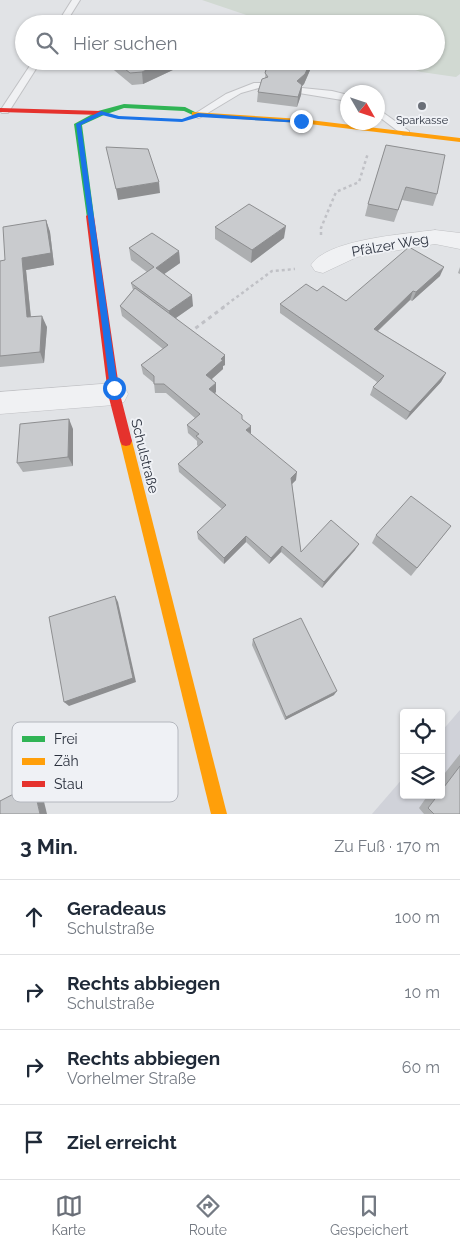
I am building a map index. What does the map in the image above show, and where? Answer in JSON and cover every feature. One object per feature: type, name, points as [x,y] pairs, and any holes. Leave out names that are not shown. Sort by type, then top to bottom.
[{"type":"street","points":[[101,113],[124,106],[185,109],[198,115],[340,125]]},
{"type":"street","points":[[2,111],[101,113],[128,118]]},
{"type":"street","name":"Schulstraße","points":[[101,113],[78,124],[114,394],[219,814]]},
{"type":"street","points":[[182,121],[198,115]]},
{"type":"street","points":[[385,130],[460,140]]},
{"type":"street","name":"Pfälzer Weg","points":[[323,265],[352,250],[435,237],[460,241]]},
{"type":"street","points":[[0,403],[114,394]]},
{"type":"lane","points":[[67,15],[76,0]]},
{"type":"lane","points":[[2,111],[31,70]]},
{"type":"lane","points":[[198,115],[227,96],[256,85],[262,86]]},
{"type":"lane","points":[[302,91],[340,96]]},
{"type":"lane","points":[[385,117],[406,132]]},
{"type":"path","points":[[185,336],[272,271],[323,265],[321,228],[336,192],[359,182],[376,130]]},
{"type":"shaded area","points":[[202,0],[460,0],[460,74],[456,77],[415,70],[445,70],[445,15],[246,15]]},
{"type":"shaded area","points":[[460,710],[460,814],[372,814],[400,782],[400,799],[445,799],[445,727]]},
{"type":"building","points":[[126,70],[146,70],[142,72],[130,73]]},
{"type":"building","points":[[266,70],[307,70],[297,81],[302,85],[298,97],[258,92],[262,79],[268,77],[265,73]]},
{"type":"building","points":[[386,145],[445,155],[437,194],[406,187],[398,210],[368,204]]},
{"type":"building","points":[[106,147],[148,149],[159,182],[116,189]]},
{"type":"building","points":[[249,204],[286,226],[252,250],[215,227]]},
{"type":"building","points":[[46,220],[51,253],[22,258],[27,317],[42,316],[40,352],[0,356],[0,261],[5,260],[3,227]]},
{"type":"building","points":[[152,233],[179,251],[156,268],[192,295],[169,311],[131,283],[154,267],[129,248]]},
{"type":"building","points":[[409,247],[444,267],[416,292],[413,291],[374,329],[446,373],[410,412],[373,387],[384,376],[280,304],[306,284],[317,291],[323,286],[346,301]]},
{"type":"building","points":[[135,288],[225,355],[221,359],[223,360],[206,375],[216,383],[209,389],[242,415],[242,419],[251,426],[246,430],[297,472],[291,478],[301,552],[331,520],[359,544],[324,582],[282,546],[271,558],[246,536],[224,558],[197,532],[226,505],[178,464],[203,442],[196,436],[199,434],[187,425],[200,414],[164,384],[154,384],[154,376],[141,365],[168,345],[120,306]]},
{"type":"building","points":[[69,419],[68,457],[17,463],[20,424]]},
{"type":"building","points":[[411,496],[451,526],[417,568],[376,535]]},
{"type":"building","points":[[115,596],[133,678],[64,702],[49,617]]},
{"type":"building","points":[[301,618],[337,691],[286,717],[253,639]]},
{"type":"building","points":[[460,766],[460,814],[434,814],[428,808],[435,799],[445,799],[445,786]]},
{"type":"building","points":[[12,795],[12,802],[37,802],[40,814],[0,814],[0,801]]},
{"type":"traffic: fast","points":[[90,216],[78,124],[101,113],[124,106],[185,109],[195,114]]},
{"type":"traffic: slow","points":[[195,114],[301,121],[460,140]]},
{"type":"traffic: slow","points":[[126,441],[219,814]]},
{"type":"traffic: jam","points":[[0,110],[101,113]]},
{"type":"traffic: jam","points":[[90,216],[114,394],[126,441]]},
{"type":"place","name":"Sparkasse","points":[[422,106]]},
{"type":"route","points":[[114,388],[78,124],[101,113],[118,118],[182,121],[198,115],[301,121]]}]
